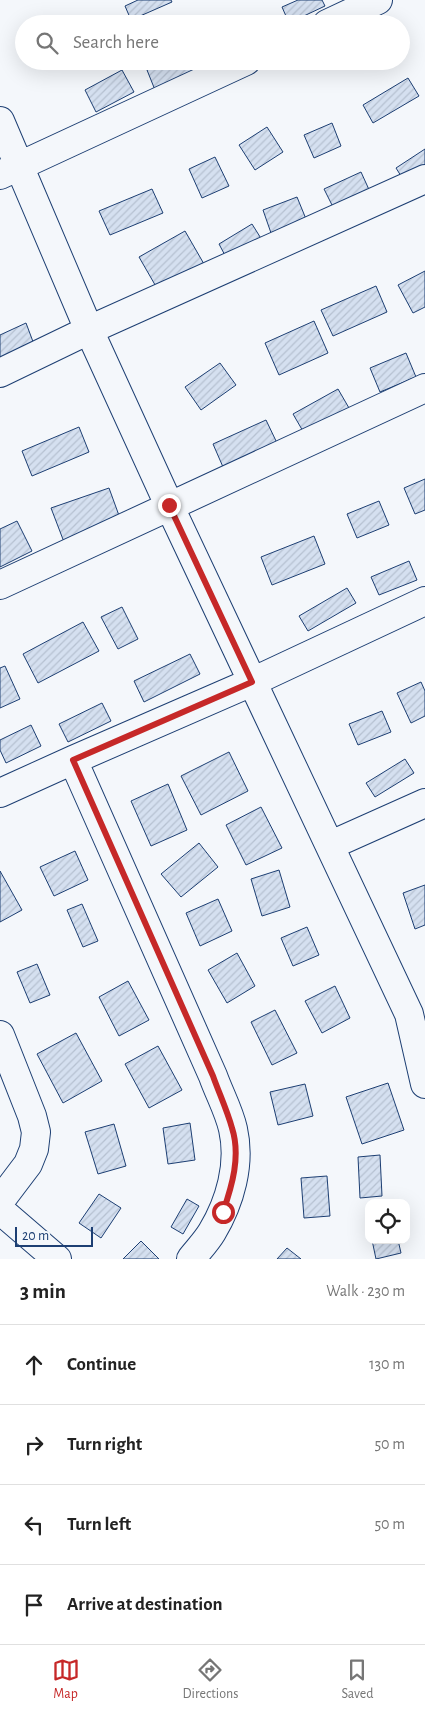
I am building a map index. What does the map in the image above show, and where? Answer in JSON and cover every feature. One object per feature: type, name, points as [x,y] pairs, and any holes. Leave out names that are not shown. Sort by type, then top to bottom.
[{"type":"street","points":[[346,15],[378,0]]},
{"type":"street","points":[[10,170],[227,70]]},
{"type":"street","points":[[0,122],[10,170],[89,330],[169,505],[330,845],[417,1010],[425,1084]]},
{"type":"street","points":[[0,373],[89,330],[425,179]]},
{"type":"street","points":[[0,585],[169,505],[425,388]]},
{"type":"street","points":[[0,794],[252,682],[425,601]]},
{"type":"street","points":[[73,760],[213,1076],[233,1129],[236,1159],[231,1189],[223,1212],[211,1234],[191,1259]]},
{"type":"street","points":[[330,845],[425,803]]},
{"type":"street","points":[[0,1035],[32,1116],[36,1132],[34,1150],[28,1164],[0,1201]]},
{"type":"street","points":[[0,1210],[57,1259]]},
{"type":"building","points":[[138,0],[171,0],[172,2],[142,15],[129,15],[125,6]]},
{"type":"building","points":[[298,0],[322,0],[325,6],[306,15],[286,15],[282,7]]},
{"type":"building","points":[[122,70],[134,92],[96,112],[85,90]]},
{"type":"building","points":[[147,70],[203,70],[203,71],[155,90]]},
{"type":"building","points":[[408,78],[419,96],[373,123],[363,105]]},
{"type":"building","points":[[332,123],[341,146],[314,158],[304,135]]},
{"type":"building","points":[[267,127],[283,152],[255,170],[239,145]]},
{"type":"building","points":[[425,149],[425,172],[406,184],[396,168]]},
{"type":"building","points":[[215,157],[229,186],[202,198],[189,169]]},
{"type":"building","points":[[361,172],[371,194],[335,211],[324,189]]},
{"type":"building","points":[[152,189],[163,213],[110,235],[99,211]]},
{"type":"building","points":[[297,197],[306,219],[271,233],[263,210]]},
{"type":"building","points":[[252,224],[262,240],[228,261],[219,244]]},
{"type":"building","points":[[185,231],[204,264],[158,290],[139,257]]},
{"type":"building","points":[[425,271],[425,307],[413,313],[398,285]]},
{"type":"building","points":[[376,286],[387,312],[333,336],[321,310]]},
{"type":"building","points":[[314,321],[328,353],[279,375],[265,343]]},
{"type":"building","points":[[26,323],[35,347],[0,362],[0,335]]},
{"type":"building","points":[[406,353],[416,377],[380,392],[370,368]]},
{"type":"building","points":[[220,363],[236,385],[201,410],[185,387]]},
{"type":"building","points":[[338,389],[349,408],[304,433],[293,414]]},
{"type":"building","points":[[266,420],[277,443],[223,467],[213,444]]},
{"type":"building","points":[[79,427],[89,452],[32,476],[22,451]]},
{"type":"building","points":[[425,479],[425,510],[415,514],[404,488]]},
{"type":"building","points":[[109,488],[121,521],[64,542],[51,508]]},
{"type":"building","points":[[379,501],[389,525],[357,538],[347,514]]},
{"type":"building","points":[[17,521],[32,551],[0,567],[0,529]]},
{"type":"building","points":[[314,536],[325,564],[272,585],[261,557]]},
{"type":"building","points":[[409,561],[417,580],[379,595],[371,577]]},
{"type":"building","points":[[347,588],[356,603],[308,631],[299,616]]},
{"type":"building","points":[[122,607],[138,639],[118,649],[101,617]]},
{"type":"building","points":[[83,622],[99,651],[38,683],[23,654]]},
{"type":"building","points":[[190,654],[200,674],[144,702],[134,681]]},
{"type":"building","points":[[5,666],[20,699],[0,708],[0,668]]},
{"type":"building","points":[[421,682],[425,691],[425,716],[411,723],[397,693]]},
{"type":"building","points":[[102,703],[111,721],[68,742],[59,724]]},
{"type":"building","points":[[382,711],[391,732],[358,745],[349,724]]},
{"type":"building","points":[[31,725],[41,746],[6,763],[0,750],[0,740]]},
{"type":"building","points":[[229,752],[248,791],[201,815],[181,776]]},
{"type":"building","points":[[405,759],[414,773],[375,797],[366,783]]},
{"type":"building","points":[[168,784],[187,830],[151,846],[131,801]]},
{"type":"building","points":[[261,807],[282,848],[246,865],[226,825]]},
{"type":"building","points":[[199,843],[218,867],[181,897],[161,874]]},
{"type":"building","points":[[75,851],[88,880],[54,896],[40,867]]},
{"type":"building","points":[[279,870],[290,907],[262,916],[251,879]]},
{"type":"building","points":[[0,871],[22,910],[0,922]]},
{"type":"building","points":[[425,885],[425,925],[415,929],[403,893]]},
{"type":"building","points":[[218,899],[232,931],[200,946],[186,913]]},
{"type":"building","points":[[82,904],[98,941],[83,947],[67,910]]},
{"type":"building","points":[[307,927],[319,955],[293,966],[281,938]]},
{"type":"building","points":[[237,953],[255,986],[227,1003],[208,970]]},
{"type":"building","points":[[37,964],[50,995],[30,1003],[17,972]]},
{"type":"building","points":[[128,981],[149,1020],[119,1036],[99,997]]},
{"type":"building","points":[[335,986],[350,1018],[322,1033],[305,1001]]},
{"type":"building","points":[[275,1010],[297,1053],[272,1065],[251,1022]]},
{"type":"building","points":[[76,1033],[102,1081],[63,1103],[37,1054]]},
{"type":"building","points":[[158,1046],[182,1090],[149,1108],[125,1064]]},
{"type":"building","points":[[388,1083],[404,1130],[362,1144],[346,1097]]},
{"type":"building","points":[[305,1084],[313,1116],[278,1125],[270,1092]]},
{"type":"building","points":[[190,1123],[195,1160],[168,1164],[163,1128]]},
{"type":"building","points":[[114,1124],[126,1166],[98,1174],[85,1132]]},
{"type":"building","points":[[380,1155],[382,1196],[360,1198],[358,1157]]},
{"type":"building","points":[[327,1176],[330,1216],[304,1218],[301,1178]]},
{"type":"building","points":[[99,1194],[121,1208],[101,1238],[79,1223]]},
{"type":"building","points":[[187,1199],[199,1206],[183,1234],[171,1227]]},
{"type":"building","points":[[141,1241],[159,1259],[123,1259]]},
{"type":"building","points":[[373,1244],[399,1244],[401,1253],[376,1259]]},
{"type":"building","points":[[287,1248],[301,1259],[277,1259]]},
{"type":"route","points":[[169,505],[252,682],[73,760],[213,1076],[233,1129],[236,1159],[231,1189],[223,1212]]}]
